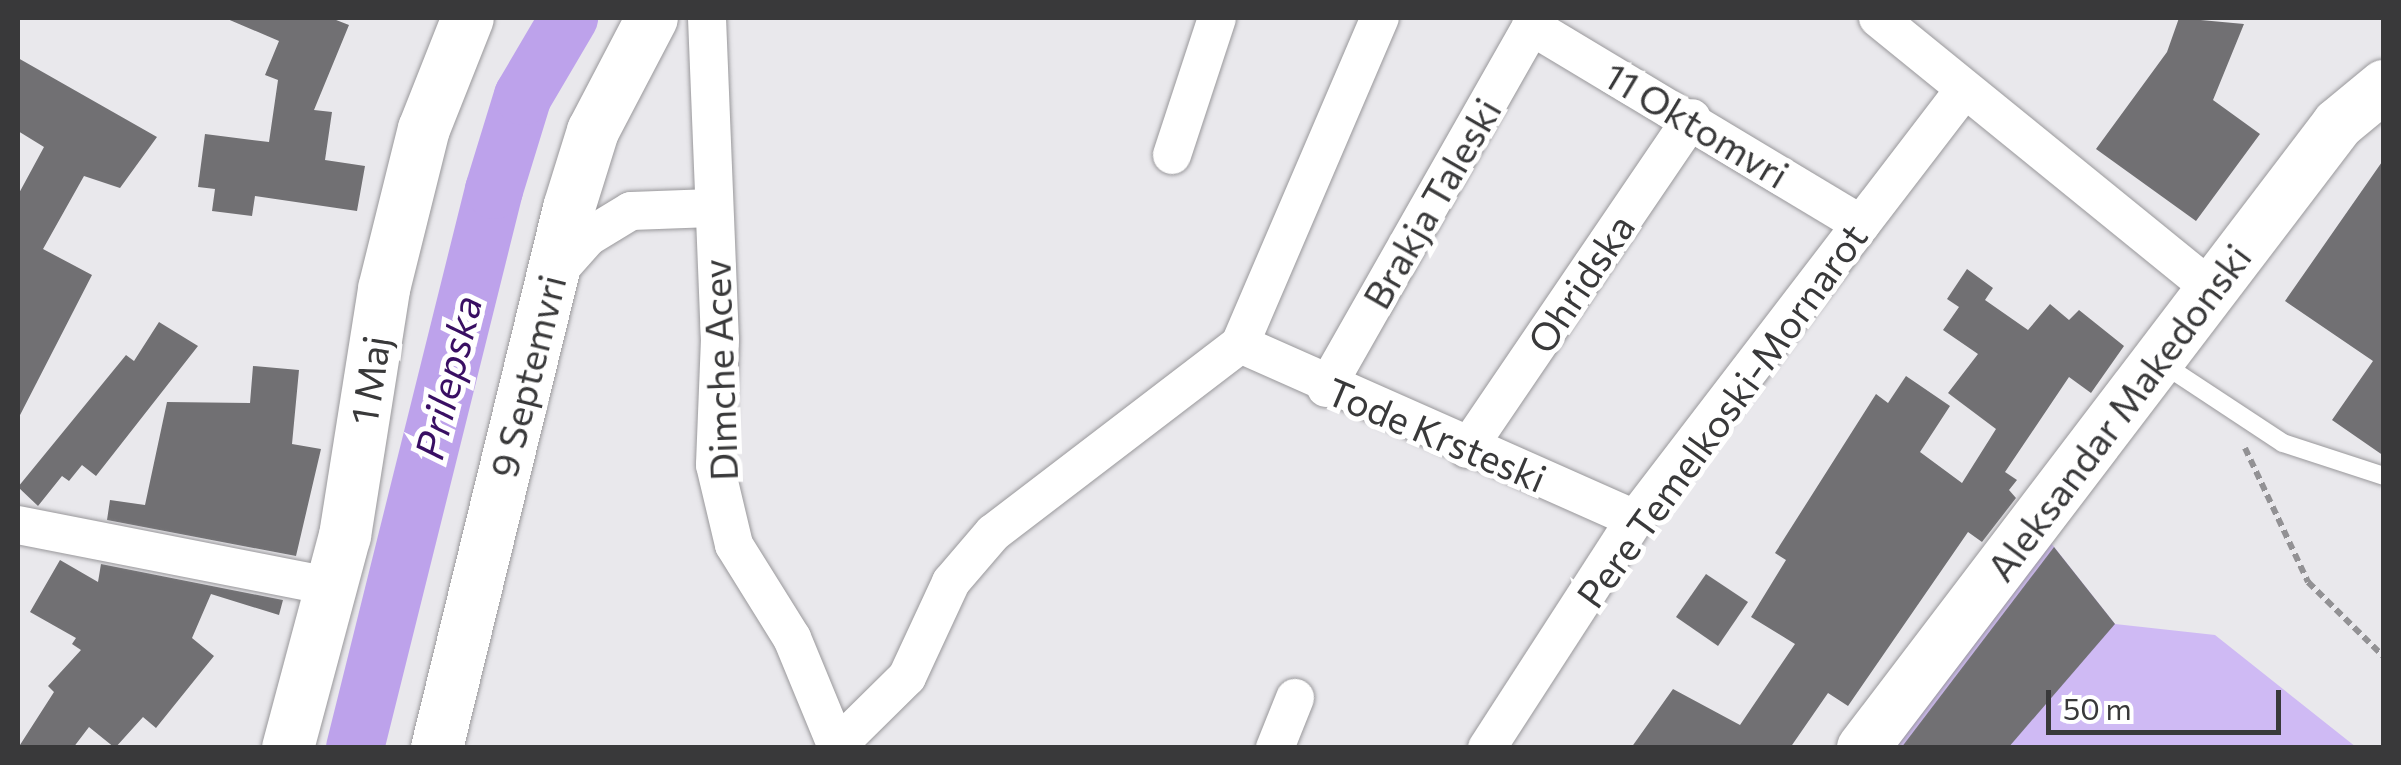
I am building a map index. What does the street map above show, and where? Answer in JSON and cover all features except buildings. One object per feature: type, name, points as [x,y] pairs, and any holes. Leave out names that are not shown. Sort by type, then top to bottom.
[{"type":"street","name":"1 Maj","points":[[288,748],[330,586],[384,289],[424,128],[468,18]]},
{"type":"street","name":"9 Septemvri","points":[[437,748],[549,282],[592,131],[652,18]]},
{"type":"street","name":"Dimche Acev","points":[[707,18],[720,339],[715,465],[734,545],[792,638],[835,746]]},
{"type":"street","points":[[1172,154],[1217,18]]},
{"type":"street","points":[[835,746],[908,677],[951,582],[993,533],[1240,344],[1380,18]]},
{"type":"street","points":[[1878,18],[2214,291]]},
{"type":"street","name":"11 Oktomvri","points":[[1534,22],[1862,224]]},
{"type":"street","name":"Brakja Taleski","points":[[1326,388],[1534,22]]},
{"type":"street","points":[[2338,124],[2384,50]]},
{"type":"street","name":"Aleksandar Makedonski","points":[[1863,748],[2338,124],[2384,86]]},
{"type":"street","name":"Pere Temelkoski-Mornarot","points":[[1487,748],[1636,519],[1964,90]]},
{"type":"street","name":"Ohridska","points":[[1467,448],[1692,118]]},
{"type":"street","name":"Dimche Acev","points":[[549,282],[588,237],[631,211],[712,208]]},
{"type":"street","name":"Tode Krsteski","points":[[1240,344],[1326,388],[1636,519]]},
{"type":"street","points":[[18,526],[330,586]]},
{"type":"street","points":[[1275,748],[1295,698]]},
{"type":"lane","points":[[2160,362],[2226,412],[2284,443],[2384,476]]},
{"type":"path","points":[[2226,412],[2308,582],[2384,657]]},
{"type":"shaded area","points":[[2036,524],[2115,624],[2215,635],[2356,747],[1863,748]]},
{"type":"waterway","name":"Prilepska","points":[[355,748],[494,190],[523,96],[569,18]]}]
